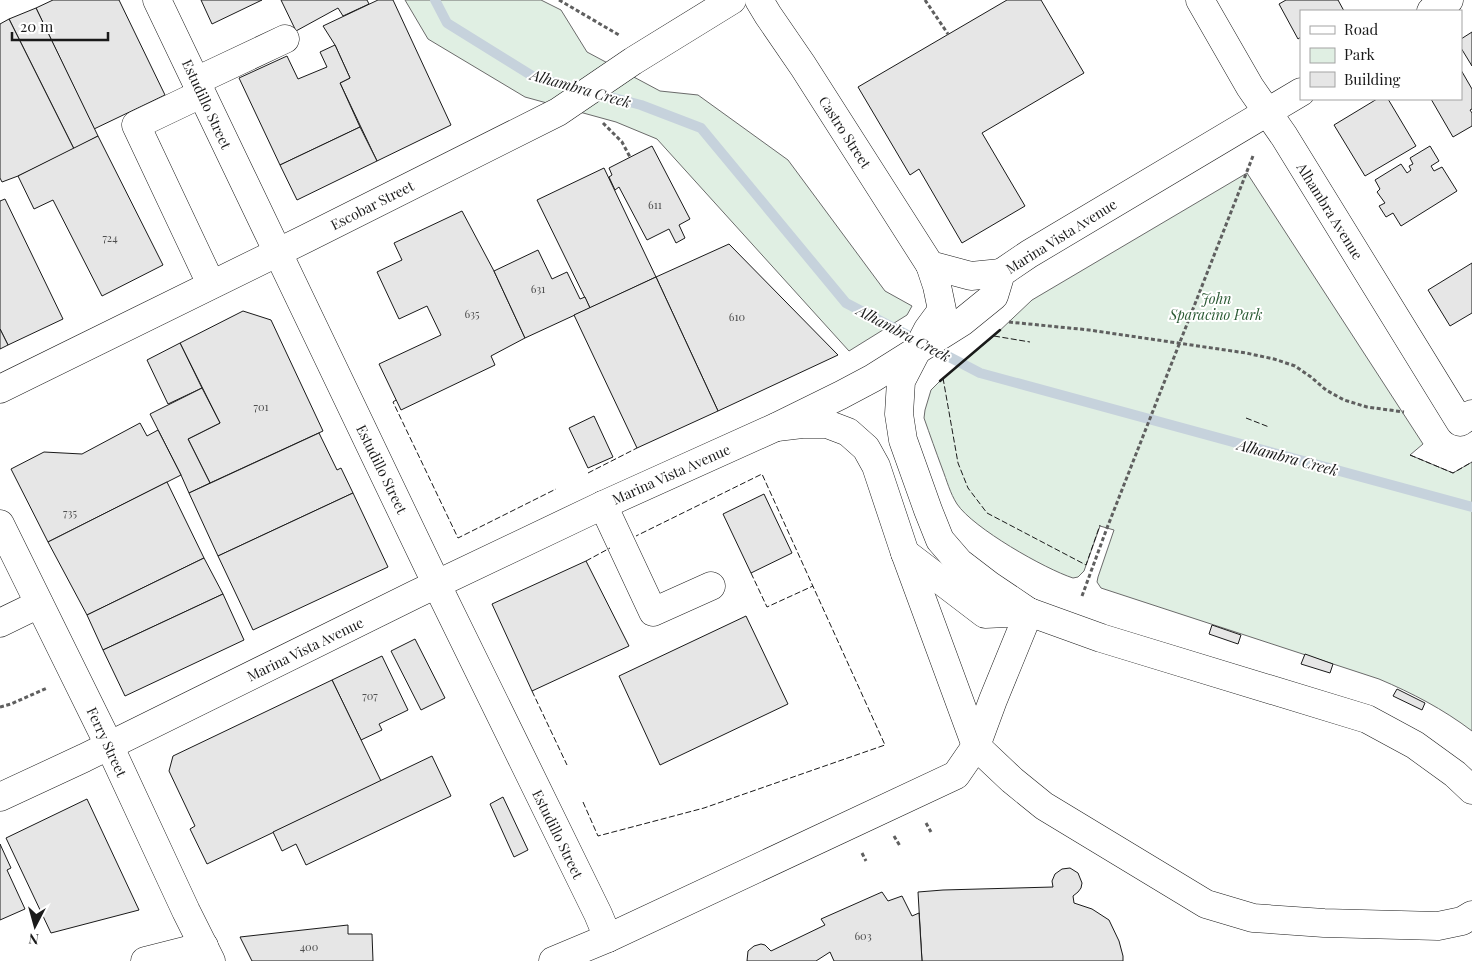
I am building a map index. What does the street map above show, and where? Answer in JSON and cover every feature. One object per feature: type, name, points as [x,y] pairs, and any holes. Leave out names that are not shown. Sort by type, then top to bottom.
[{"type":"street","name":"Estudillo Street","points":[[157,0],[608,938]]},
{"type":"street","name":"Escobar Street","points":[[0,389],[558,112],[633,61],[732,0]]},
{"type":"street","name":"Castro Street","points":[[759,0],[930,265],[937,286],[952,316]]},
{"type":"street","name":"Alhambra Avenue","points":[[1200,0],[1250,87],[1284,136],[1466,418]]},
{"type":"street","points":[[1433,10],[1449,0]]},
{"type":"street","points":[[211,284],[136,125],[285,39]]},
{"type":"street","name":"Marina Vista Avenue","points":[[0,797],[603,505],[776,427],[873,378],[919,349],[952,316],[994,296],[1001,273],[1029,254],[1300,93]]},
{"type":"street","points":[[930,265],[971,276],[1001,273]]},
{"type":"street","points":[[919,349],[901,381],[899,414],[903,440],[940,540],[959,562],[1029,612],[1101,638],[1367,720],[1415,745],[1455,774],[1472,790]]},
{"type":"street","points":[[776,427],[827,424],[848,432],[866,448],[876,466],[904,553],[976,746],[1012,780],[1044,806],[1206,904],[1253,918],[1324,923],[1438,926],[1462,921],[1472,915]]},
{"type":"street","points":[[603,505],[652,612],[710,586]]},
{"type":"street","name":"Ferry Street","points":[[0,524],[109,745],[186,912],[208,954]]},
{"type":"street","points":[[904,553],[985,614],[1029,612]]},
{"type":"street","points":[[0,623],[39,604]]},
{"type":"street","points":[[553,961],[608,938],[956,775],[976,746],[1029,612]]},
{"type":"street","points":[[146,961],[208,954]]},
{"type":"path","points":[[559,0],[620,35]]},
{"type":"path","points":[[926,0],[948,34]]},
{"type":"path","points":[[603,123],[622,142],[630,157]]},
{"type":"path","points":[[1082,596],[1180,342],[1250,168],[1254,153]]},
{"type":"path","points":[[1001,322],[1089,330],[1180,342],[1274,359],[1294,366],[1326,390],[1344,400],[1367,407],[1404,412]]},
{"type":"path","points":[[0,707],[47,688]]},
{"type":"green space","points":[[405,0],[541,0],[561,10],[587,52],[660,91],[698,95],[788,160],[885,291],[912,306],[907,315],[849,351],[657,139],[616,122],[525,97],[428,39]]},
{"type":"green space","name":"John Sparacino Park","points":[[1247,173],[1423,444],[1410,455],[1453,473],[1472,462],[1472,731],[1427,702],[1379,679],[1101,588],[1097,582],[1098,577],[1114,530],[1100,526],[1084,571],[1078,577],[1073,578],[1045,566],[993,536],[965,514],[950,491],[924,418],[931,390],[994,336],[1032,300]]},
{"type":"building","points":[[53,0],[119,0],[165,95],[94,129],[36,8]]},
{"type":"building","points":[[201,0],[262,0],[212,24]]},
{"type":"building","points":[[281,0],[367,0],[369,4],[343,16],[338,8],[296,31]]},
{"type":"building","points":[[378,0],[393,0],[451,125],[377,161],[340,83],[350,78],[335,45],[323,26]]},
{"type":"building","points":[[1007,0],[1041,0],[1084,73],[982,133],[1025,206],[962,243],[919,169],[910,175],[858,87]]},
{"type":"building","points":[[1286,0],[1338,0],[1343,10],[1300,10],[1300,38],[1298,39],[1279,4]]},
{"type":"building","points":[[36,8],[98,136],[74,149],[9,19]]},
{"type":"building","points":[[9,19],[74,149],[2,182],[0,178],[0,24]]},
{"type":"building","points":[[1472,32],[1472,66],[1462,50],[1462,38]]},
{"type":"building","points":[[335,45],[350,78],[340,83],[360,127],[280,165],[239,78],[287,56],[298,79],[327,67],[320,52]]},
{"type":"building","points":[[1462,72],[1472,89],[1472,109],[1470,110],[1472,113],[1472,126],[1453,137],[1432,100],[1462,100]]},
{"type":"building","points":[[1375,100],[1389,100],[1416,146],[1365,176],[1334,125]]},
{"type":"building","points":[[360,127],[377,161],[297,200],[280,165]]},
{"type":"building","points":[[98,136],[163,265],[102,296],[53,200],[34,209],[18,176]]},
{"type":"building","points":[[652,146],[690,219],[679,225],[685,238],[676,243],[669,229],[647,240],[619,187],[615,190],[609,177],[612,175],[609,168]]},
{"type":"building","points":[[1430,146],[1439,161],[1431,166],[1434,171],[1442,167],[1457,191],[1401,226],[1393,213],[1386,217],[1379,206],[1385,203],[1377,192],[1380,189],[1375,180],[1401,164],[1407,173],[1411,170],[1409,166],[1413,164],[1410,158]]},
{"type":"building","points":[[604,168],[656,277],[590,308],[537,200]]},
{"type":"building","points":[[5,199],[63,319],[8,345],[0,329],[0,201]]},
{"type":"building","points":[[462,211],[494,271],[525,338],[491,356],[495,365],[401,410],[379,364],[441,335],[427,306],[399,319],[377,272],[402,260],[394,243]]},
{"type":"building","points":[[729,244],[838,355],[718,411],[656,277]]},
{"type":"building","points":[[538,250],[552,279],[567,272],[580,299],[585,297],[590,308],[525,338],[494,271]]},
{"type":"building","points":[[1472,263],[1472,313],[1450,326],[1428,290]]},
{"type":"building","points":[[656,277],[718,411],[637,448],[574,315]]},
{"type":"building","points":[[243,311],[271,320],[323,431],[210,483],[188,439],[220,423],[180,343]]},
{"type":"building","points":[[0,329],[8,345],[0,349]]},
{"type":"building","points":[[180,343],[202,388],[168,404],[147,360]]},
{"type":"building","points":[[202,388],[220,423],[188,439],[210,483],[189,493],[150,414]]},
{"type":"building","points":[[594,416],[613,457],[588,468],[569,428]]},
{"type":"building","points":[[140,423],[147,436],[158,430],[181,475],[48,542],[11,469],[44,452],[82,454]]},
{"type":"building","points":[[319,433],[337,470],[341,468],[353,493],[218,556],[189,493]]},
{"type":"building","points":[[167,482],[204,558],[87,615],[48,542]]},
{"type":"building","points":[[353,493],[388,567],[253,630],[218,556]]},
{"type":"building","points":[[764,494],[792,553],[751,573],[723,514]]},
{"type":"building","points":[[204,558],[223,594],[103,650],[87,615]]},
{"type":"building","points":[[586,561],[629,646],[532,691],[492,604]]},
{"type":"building","points":[[223,594],[244,640],[125,696],[103,650]]},
{"type":"building","points":[[746,616],[788,704],[660,765],[619,676]]},
{"type":"building","points":[[1212,625],[1241,635],[1238,644],[1209,634]]},
{"type":"building","points":[[415,639],[445,698],[421,710],[391,651]]},
{"type":"building","points":[[1305,654],[1333,664],[1330,673],[1301,664]]},
{"type":"building","points":[[382,656],[408,710],[379,724],[382,730],[361,740],[332,680]]},
{"type":"building","points":[[332,680],[381,781],[207,864],[190,829],[195,826],[169,771],[173,756]]},
{"type":"building","points":[[1397,689],[1425,703],[1422,710],[1393,696]]},
{"type":"building","points":[[432,756],[451,796],[306,865],[296,844],[282,851],[273,832]]},
{"type":"building","points":[[503,797],[528,850],[514,857],[490,804]]},
{"type":"building","points":[[87,799],[139,910],[51,933],[6,838]]},
{"type":"building","points":[[0,844],[11,868],[7,870],[25,909],[0,920]]},
{"type":"building","points":[[1070,868],[1078,873],[1082,883],[1081,888],[1073,896],[1074,903],[1092,909],[1109,920],[1119,941],[1123,961],[922,961],[918,892],[1053,887],[1052,881],[1055,874],[1062,869]]},
{"type":"building","points":[[882,892],[888,901],[902,896],[912,916],[919,913],[922,961],[834,961],[830,952],[816,961],[747,961],[748,951],[754,946],[765,945],[771,951],[825,925],[821,919]]},
{"type":"building","points":[[348,925],[348,934],[372,934],[373,961],[252,961],[240,937]]},
{"type":"waterway","name":"Alhambra Creek","points":[[435,0],[447,23],[534,77],[641,105],[701,128],[846,303],[980,373],[1472,507]]},
{"type":"fence","points":[[994,336],[1030,342]]},
{"type":"fence","points":[[943,378],[958,463],[968,488],[987,513],[1086,565],[1100,525]]},
{"type":"fence","points":[[396,400],[393,402],[458,538],[556,489]]},
{"type":"fence","points":[[1246,418],[1269,427]]},
{"type":"fence","points":[[588,473],[637,448]]},
{"type":"fence","points":[[1410,455],[1453,473],[1472,462]]},
{"type":"fence","points":[[583,802],[598,836],[704,808],[885,745],[762,474],[636,536]]},
{"type":"fence","points":[[586,561],[610,548]]},
{"type":"fence","points":[[751,573],[767,607],[813,586]]},
{"type":"fence","points":[[532,691],[567,765]]},
{"type":"wall","points":[[940,381],[1000,330]]}]
